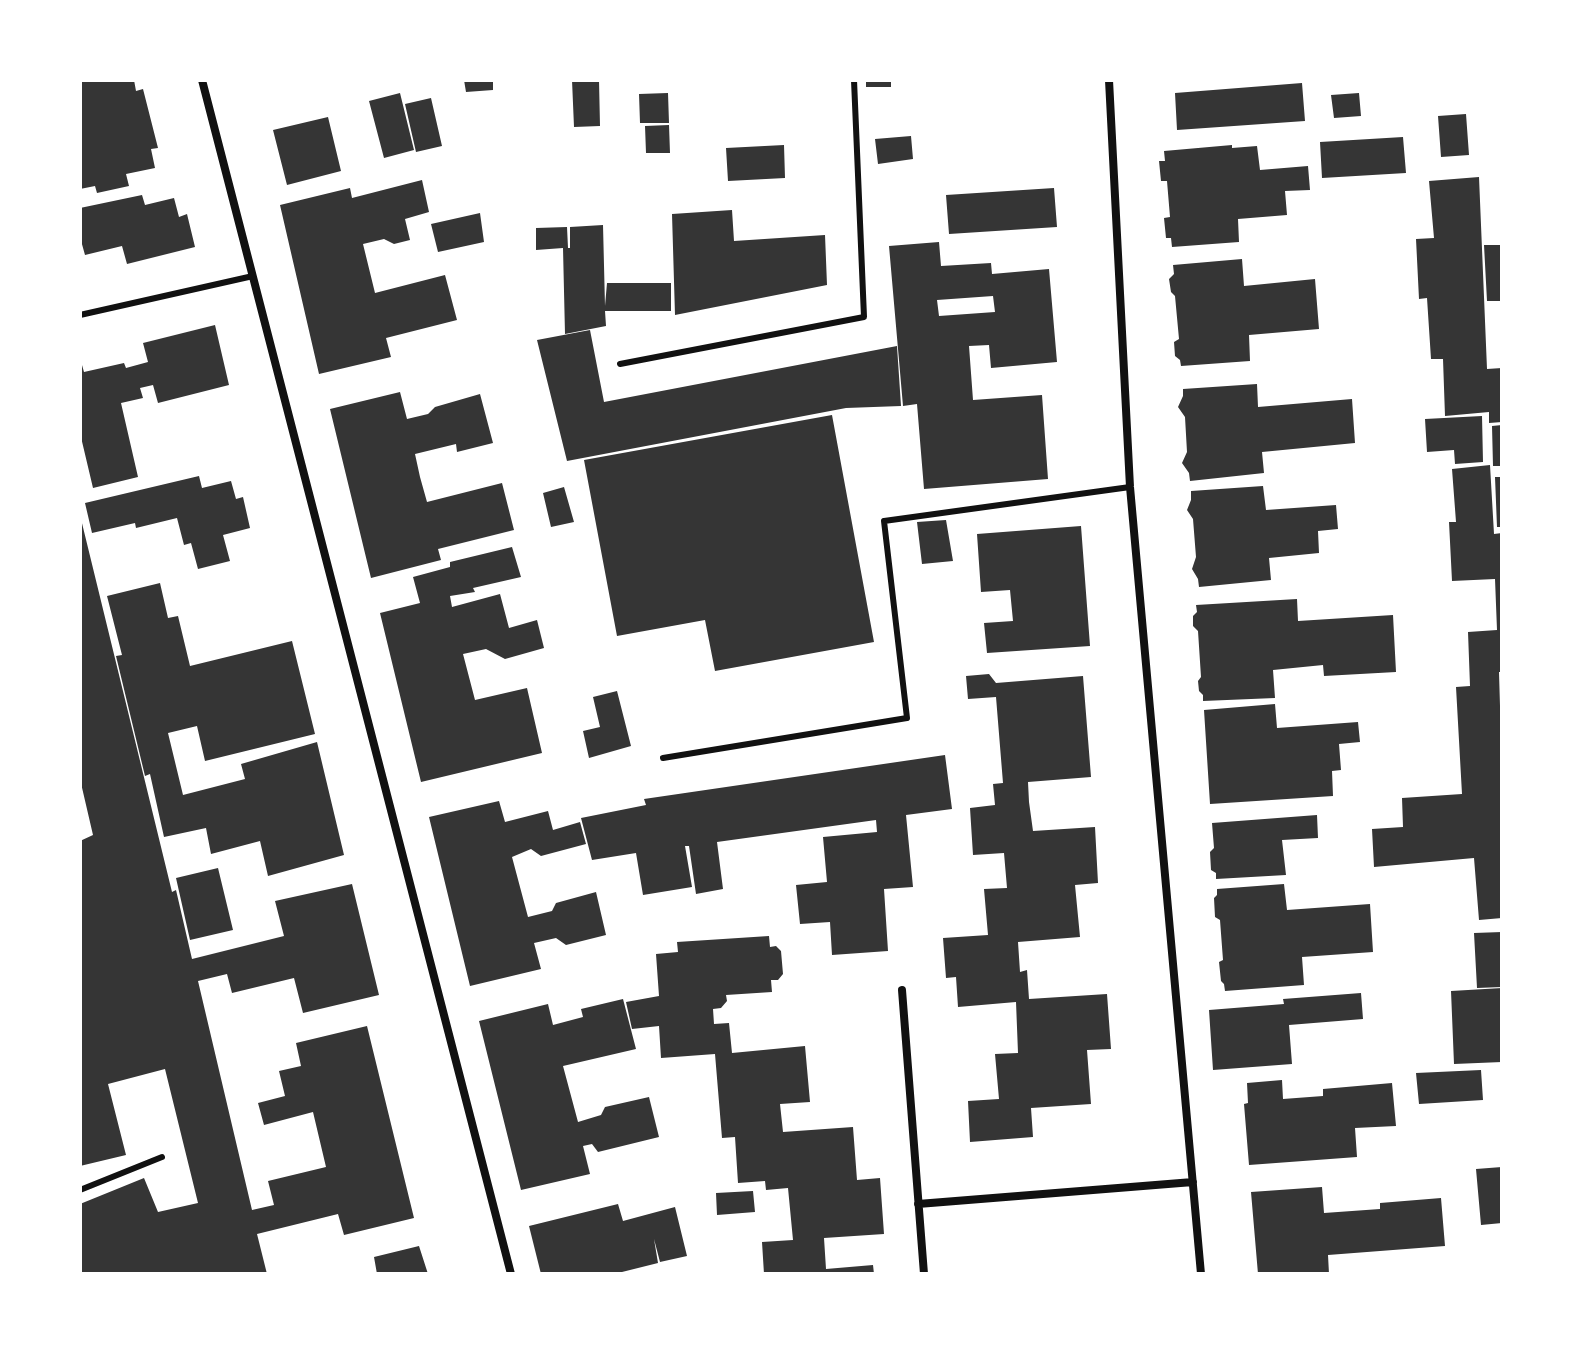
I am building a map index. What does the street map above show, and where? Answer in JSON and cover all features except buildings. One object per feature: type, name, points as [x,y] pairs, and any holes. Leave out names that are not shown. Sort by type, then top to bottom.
[{"type":"street","points":[[202,80],[511,1274]]},
{"type":"street","points":[[1109,80],[1130,487],[1201,1274]]},
{"type":"street","points":[[902,990],[924,1274]]},
{"type":"street","points":[[918,1204],[1193,1182]]},
{"type":"lane","points":[[620,364],[864,317],[854,80]]},
{"type":"lane","points":[[80,315],[253,276]]},
{"type":"lane","points":[[663,758],[907,718],[884,521],[1130,487]]},
{"type":"lane","points":[[80,1190],[162,1157]]}]
